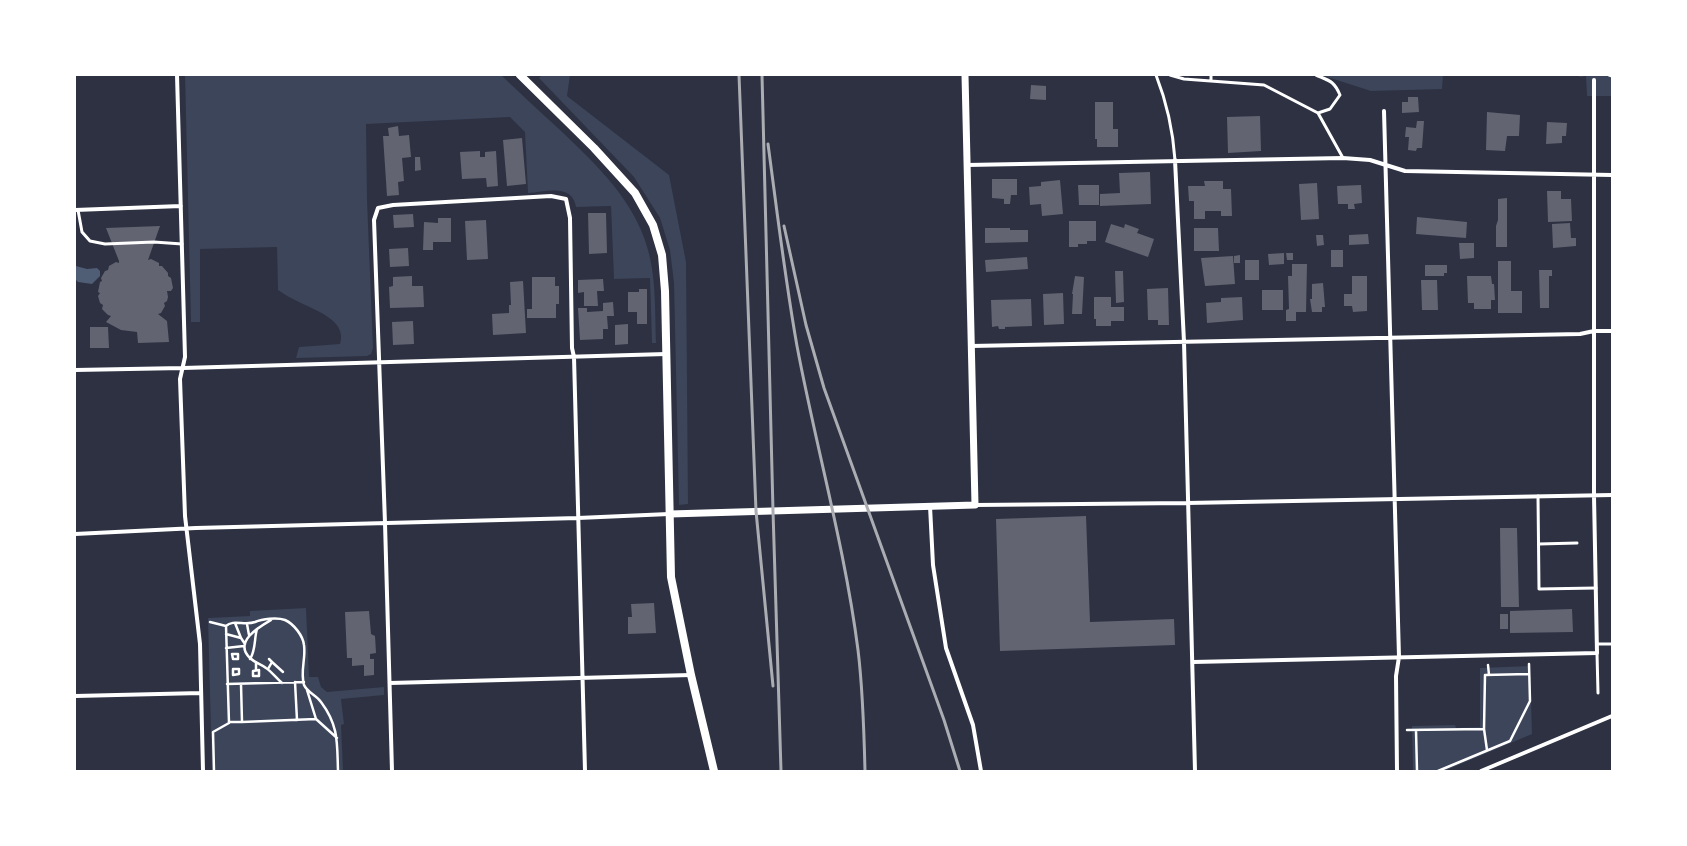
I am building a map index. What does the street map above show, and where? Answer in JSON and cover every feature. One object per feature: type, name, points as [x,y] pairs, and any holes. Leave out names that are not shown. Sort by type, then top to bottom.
[{"type":"main road","points":[[520,75],[594,148],[635,192],[653,225],[662,255],[665,291],[671,577],[690,675],[714,771]]},
{"type":"street","points":[[177,75],[185,357],[180,379],[186,529],[198,626],[203,771]]},
{"type":"street","points":[[965,75],[970,346],[975,505]]},
{"type":"street","points":[[1193,662],[1597,652],[1594,496],[1594,78]]},
{"type":"street","points":[[1384,111],[1384,164],[1399,657],[1396,676],[1397,771]]},
{"type":"street","points":[[967,165],[1343,158],[1370,160],[1405,171],[1612,175]]},
{"type":"street","points":[[1175,160],[1184,342],[1195,771]]},
{"type":"street","points":[[392,771],[380,362],[374,220],[378,208],[393,205],[551,196],[566,199],[570,218],[572,348],[574,357],[585,771]]},
{"type":"street","points":[[76,210],[181,206]]},
{"type":"street","points":[[970,346],[1580,334],[1594,331],[1612,331]]},
{"type":"street","points":[[75,370],[666,354]]},
{"type":"street","points":[[75,534],[186,529],[930,506],[1612,495]]},
{"type":"street","points":[[930,506],[934,565],[946,648],[972,725],[981,771]]},
{"type":"street","points":[[390,683],[690,675]]},
{"type":"street","points":[[75,696],[201,693]]},
{"type":"street","points":[[1482,771],[1612,716]]},
{"type":"lane","points":[[1156,75],[1165,96],[1174,138],[1175,160]]},
{"type":"lane","points":[[1170,75],[1184,79],[1264,85],[1318,113],[1343,158]]},
{"type":"lane","points":[[1211,81],[1212,75]]},
{"type":"lane","points":[[1316,75],[1332,81],[1336,85],[1340,95],[1330,109],[1318,113]]},
{"type":"lane","points":[[76,210],[82,232],[90,241],[105,244],[154,242],[182,244]]},
{"type":"lane","points":[[1538,496],[1539,589],[1596,588]]},
{"type":"lane","points":[[1539,544],[1577,543]]},
{"type":"lane","points":[[1597,644],[1612,644]]},
{"type":"lane","points":[[1597,652],[1598,693]]},
{"type":"path","points":[[226,648],[244,645],[249,635],[273,619]]},
{"type":"path","points":[[210,622],[226,626],[230,623],[247,624],[259,620],[285,620],[303,637],[304,653],[302,672],[316,720],[337,738]]},
{"type":"path","points":[[235,623],[245,651],[250,659],[268,669],[282,682]]},
{"type":"path","points":[[247,624],[249,635]]},
{"type":"path","points":[[226,626],[229,722]]},
{"type":"path","points":[[250,659],[254,650],[256,629]]},
{"type":"path","points":[[226,634],[241,638]]},
{"type":"path","points":[[236,647],[236,654]]},
{"type":"path","points":[[269,659],[283,672]]},
{"type":"path","points":[[256,662],[256,670]]},
{"type":"path","points":[[268,669],[272,662]]},
{"type":"path","points":[[1438,771],[1510,741],[1530,701],[1529,664]]},
{"type":"path","points":[[1488,665],[1489,675]]},
{"type":"path","points":[[227,672],[233,672]]},
{"type":"path","points":[[1487,750],[1484,729],[1485,675],[1529,674]]},
{"type":"path","points":[[295,682],[297,720]]},
{"type":"path","points":[[227,684],[304,682]]},
{"type":"path","points":[[241,684],[242,722]]},
{"type":"path","points":[[307,689],[325,706],[335,724],[338,771]]},
{"type":"path","points":[[214,771],[213,732],[229,722],[316,720]]},
{"type":"path","points":[[1406,730],[1484,729]]},
{"type":"path","points":[[1416,730],[1416,771]]},
{"type":"shaded area","points":[[185,75],[501,75],[602,171],[615,187],[636,220],[644,238],[652,268],[655,300],[656,343],[652,343],[650,278],[614,279],[611,206],[576,207],[574,199],[564,192],[550,191],[528,193],[525,132],[510,117],[366,124],[367,200],[373,348],[371,354],[367,356],[296,358],[299,347],[340,344],[341,336],[339,328],[328,317],[292,299],[278,290],[277,247],[200,249],[200,322],[191,322]]},
{"type":"shaded area","points":[[542,75],[570,75],[567,96],[669,175],[686,262],[688,504],[679,505],[674,283],[670,250],[660,218],[634,177],[539,78]]},
{"type":"shaded area","points":[[1321,75],[1443,75],[1442,89],[1371,91]]},
{"type":"shaded area","points":[[1578,75],[1612,75],[1612,96],[1587,96],[1586,76],[1580,77]]},
{"type":"shaded area","points":[[76,266],[87,269],[97,268],[100,271],[100,276],[92,284],[78,282],[75,279]]},
{"type":"shaded area","points":[[306,608],[309,677],[318,677],[321,687],[327,692],[384,687],[384,695],[341,699],[344,724],[341,725],[343,771],[212,771],[208,618],[250,616],[250,611]]},
{"type":"shaded area","points":[[1530,666],[1532,734],[1444,771],[1413,771],[1412,726],[1455,725],[1456,728],[1480,727],[1480,668]]},
{"type":"building","points":[[1031,85],[1046,86],[1046,100],[1030,99]]},
{"type":"building","points":[[1408,97],[1418,97],[1419,112],[1402,113],[1402,102],[1408,102]]},
{"type":"building","points":[[1095,102],[1113,102],[1113,129],[1118,129],[1118,147],[1097,147],[1097,139],[1095,139]]},
{"type":"building","points":[[1487,112],[1520,115],[1519,136],[1507,136],[1505,151],[1486,150]]},
{"type":"building","points":[[1260,116],[1261,151],[1228,153],[1227,117]]},
{"type":"building","points":[[1417,121],[1424,121],[1422,148],[1417,148],[1416,151],[1408,150],[1409,137],[1405,137],[1406,127],[1416,128]]},
{"type":"building","points":[[1547,122],[1567,123],[1566,136],[1562,136],[1562,143],[1546,144]]},
{"type":"building","points":[[398,126],[399,136],[409,135],[411,157],[402,158],[404,181],[398,182],[399,195],[387,196],[383,136],[389,136],[388,128]]},
{"type":"building","points":[[522,138],[526,184],[507,186],[503,140]]},
{"type":"building","points":[[480,151],[480,157],[485,157],[485,152],[496,151],[498,186],[487,187],[486,178],[462,179],[460,152]]},
{"type":"building","points":[[415,157],[420,157],[421,170],[415,171]]},
{"type":"building","points":[[1150,172],[1151,204],[1100,206],[1100,194],[1120,193],[1119,173]]},
{"type":"building","points":[[992,179],[1017,179],[1017,195],[1011,195],[1010,204],[1004,204],[1004,199],[992,198]]},
{"type":"building","points":[[1060,180],[1063,214],[1042,216],[1041,204],[1030,205],[1029,187],[1041,186],[1041,182]]},
{"type":"building","points":[[1204,181],[1223,181],[1223,189],[1231,189],[1232,216],[1221,216],[1221,211],[1205,211],[1205,219],[1194,219],[1194,201],[1189,201],[1188,186],[1205,186]]},
{"type":"building","points":[[1317,183],[1319,219],[1301,220],[1299,184]]},
{"type":"building","points":[[1078,185],[1099,185],[1099,205],[1079,205]]},
{"type":"building","points":[[1361,185],[1362,203],[1354,204],[1355,209],[1348,209],[1348,204],[1338,204],[1337,186]]},
{"type":"building","points":[[1547,191],[1561,191],[1561,199],[1571,199],[1572,221],[1548,222]]},
{"type":"building","points":[[1507,198],[1507,247],[1496,247],[1498,199]]},
{"type":"building","points":[[588,213],[606,213],[607,253],[589,254]]},
{"type":"building","points":[[413,214],[414,227],[394,228],[393,215]]},
{"type":"building","points":[[1417,217],[1467,222],[1466,238],[1416,234]]},
{"type":"building","points":[[438,218],[451,218],[451,242],[433,242],[433,250],[423,250],[424,222],[438,223]]},
{"type":"building","points":[[486,220],[488,259],[467,260],[465,221]]},
{"type":"building","points":[[1069,221],[1096,221],[1096,241],[1087,241],[1087,244],[1078,244],[1078,247],[1069,247]]},
{"type":"building","points":[[1570,223],[1571,238],[1576,238],[1576,246],[1553,248],[1552,224]]},
{"type":"building","points":[[1111,224],[1124,228],[1125,224],[1139,229],[1137,233],[1154,239],[1148,257],[1105,242]]},
{"type":"building","points":[[160,226],[148,260],[151,259],[159,263],[159,266],[162,266],[171,278],[173,288],[171,291],[167,291],[167,301],[164,303],[165,306],[161,313],[158,314],[167,321],[169,342],[138,343],[137,332],[121,330],[106,322],[111,316],[102,309],[103,305],[100,303],[98,296],[100,293],[98,292],[100,282],[102,281],[101,278],[105,271],[108,270],[109,266],[116,262],[119,263],[106,228]]},
{"type":"building","points":[[985,228],[1028,230],[1028,242],[985,243]]},
{"type":"building","points":[[1194,228],[1218,228],[1219,251],[1194,251]]},
{"type":"building","points":[[1368,234],[1369,244],[1349,245],[1349,235]]},
{"type":"building","points":[[1316,235],[1323,235],[1324,245],[1317,246]]},
{"type":"building","points":[[1459,243],[1474,243],[1474,258],[1460,259]]},
{"type":"building","points":[[408,248],[409,266],[390,267],[389,249]]},
{"type":"building","points":[[1331,250],[1343,250],[1343,267],[1331,267]]},
{"type":"building","points":[[1284,253],[1284,264],[1269,265],[1268,254]]},
{"type":"building","points":[[1286,253],[1293,253],[1293,260],[1287,260]]},
{"type":"building","points":[[1240,255],[1240,263],[1234,263],[1234,256]]},
{"type":"building","points":[[1233,256],[1235,284],[1205,286],[1201,258]]},
{"type":"building","points":[[1027,257],[1028,269],[986,272],[985,260]]},
{"type":"building","points":[[1245,260],[1259,260],[1259,280],[1245,280]]},
{"type":"building","points":[[1498,261],[1511,261],[1511,291],[1522,291],[1522,313],[1498,313]]},
{"type":"building","points":[[1292,264],[1307,264],[1306,312],[1296,312],[1296,321],[1286,321],[1286,310],[1289,309],[1288,276],[1292,276]]},
{"type":"building","points":[[1425,265],[1447,265],[1447,273],[1444,273],[1444,276],[1425,276]]},
{"type":"building","points":[[1539,270],[1552,270],[1552,276],[1549,276],[1549,308],[1540,308]]},
{"type":"building","points":[[1115,271],[1123,271],[1124,302],[1116,303]]},
{"type":"building","points":[[412,276],[412,286],[423,286],[424,307],[390,308],[389,287],[393,286],[393,277]]},
{"type":"building","points":[[1075,276],[1084,277],[1082,314],[1072,314],[1072,294]]},
{"type":"building","points":[[1352,276],[1367,276],[1367,311],[1353,312],[1352,306],[1344,306],[1344,294],[1352,294]]},
{"type":"building","points":[[1467,276],[1491,276],[1492,284],[1494,284],[1495,300],[1491,300],[1491,309],[1474,309],[1474,303],[1468,303]]},
{"type":"building","points":[[532,277],[555,277],[555,286],[559,286],[559,304],[556,304],[556,318],[527,318],[527,309],[532,309]]},
{"type":"building","points":[[603,279],[604,291],[597,291],[598,306],[584,306],[584,292],[578,293],[578,280]]},
{"type":"building","points":[[1421,280],[1437,280],[1438,310],[1422,310]]},
{"type":"building","points":[[523,281],[526,333],[493,335],[492,314],[509,313],[509,305],[511,305],[510,282]]},
{"type":"building","points":[[1323,283],[1325,307],[1322,307],[1322,312],[1312,312],[1310,299],[1312,299],[1312,284]]},
{"type":"building","points":[[1168,288],[1169,325],[1158,325],[1158,320],[1148,320],[1147,289]]},
{"type":"building","points":[[639,289],[647,289],[647,324],[637,324],[637,312],[628,312],[628,292],[639,292]]},
{"type":"building","points":[[1262,290],[1283,290],[1283,310],[1262,310]]},
{"type":"building","points":[[1063,293],[1064,324],[1044,325],[1043,294]]},
{"type":"building","points":[[1094,297],[1111,297],[1111,307],[1124,307],[1124,321],[1111,321],[1111,326],[1096,326],[1096,319],[1094,319]]},
{"type":"building","points":[[1242,297],[1243,320],[1207,323],[1206,303],[1221,302],[1221,298]]},
{"type":"building","points":[[1031,299],[1032,326],[1005,327],[1005,329],[999,329],[998,326],[992,327],[991,300]]},
{"type":"building","points":[[613,302],[614,316],[607,316],[608,329],[603,329],[603,339],[580,340],[578,308],[587,308],[587,312],[603,311],[603,303]]},
{"type":"building","points":[[413,321],[414,344],[393,345],[392,322]]},
{"type":"building","points":[[628,324],[628,344],[615,345],[615,325]]},
{"type":"building","points":[[90,327],[108,327],[109,348],[90,348]]},
{"type":"building","points":[[1086,516],[1090,622],[1174,619],[1175,645],[1000,651],[996,519]]},
{"type":"building","points":[[1500,528],[1517,528],[1519,607],[1501,607]]},
{"type":"building","points":[[654,603],[656,633],[628,634],[628,617],[632,617],[631,604]]},
{"type":"building","points":[[1572,609],[1573,632],[1510,633],[1510,611]]},
{"type":"building","points":[[369,611],[371,634],[375,636],[376,653],[370,654],[370,659],[374,659],[374,675],[364,676],[364,665],[352,666],[352,658],[347,658],[345,612]]},
{"type":"building","points":[[1500,614],[1508,614],[1508,629],[1500,629]]},
{"type":"railway","points":[[739,75],[756,511],[773,686]]},
{"type":"railway","points":[[762,75],[781,771]]},
{"type":"railway","points":[[768,144],[797,346],[846,574],[858,650],[864,725],[865,771]]},
{"type":"railway","points":[[784,226],[806,325],[824,388],[944,720],[960,771]]}]
